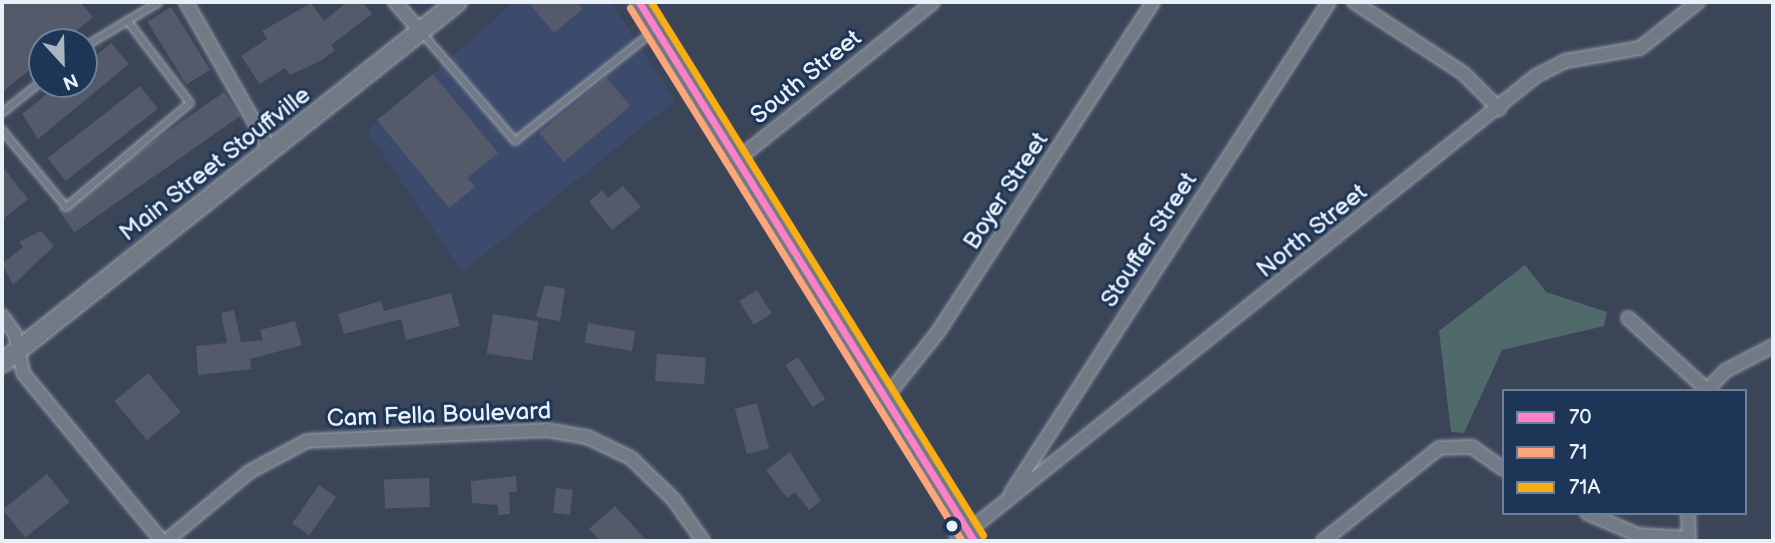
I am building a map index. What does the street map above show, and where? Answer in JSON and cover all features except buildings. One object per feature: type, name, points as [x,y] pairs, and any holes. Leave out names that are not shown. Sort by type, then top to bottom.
[{"type":"main road","name":"Main Street Stouffville","points":[[2,363],[457,2]]},
{"type":"main road","points":[[639,2],[886,397],[966,538]]},
{"type":"street","points":[[186,2],[271,151]]},
{"type":"street","points":[[395,2],[421,32]]},
{"type":"street","name":"South Street","points":[[738,159],[933,2]]},
{"type":"street","name":"Boyer Street","points":[[886,397],[938,332],[1153,2]]},
{"type":"street","name":"Stouffer Street","points":[[1005,502],[1329,2]]},
{"type":"street","points":[[1354,2],[1463,73],[1499,109]]},
{"type":"street","name":"North Street","points":[[966,538],[1005,502],[1550,66],[1640,48],[1698,2]]},
{"type":"street","points":[[2,316],[15,334],[16,352],[23,373],[164,541]]},
{"type":"street","points":[[1628,318],[1705,389]]},
{"type":"street","points":[[1707,389],[1724,372],[1773,346]]},
{"type":"street","name":"Cam Fella Boulevard","points":[[164,541],[249,472],[307,442],[546,430],[587,437],[631,458],[674,500],[703,541]]},
{"type":"street","points":[[1323,541],[1439,448],[1472,447],[1502,468]]},
{"type":"street","points":[[1592,515],[1638,535],[1689,540],[1688,515]]},
{"type":"lane","points":[[98,38],[159,2]]},
{"type":"lane","points":[[2,130],[66,207],[190,103],[127,20]]},
{"type":"lane","points":[[421,32],[515,141],[656,29]]},
{"type":"lane","points":[[2,113],[28,92]]},
{"type":"shaded area","points":[[514,2],[611,2],[675,101],[462,272],[367,131]]},
{"type":"green space","points":[[1525,265],[1546,292],[1607,312],[1604,326],[1502,350],[1464,433],[1451,432],[1439,331]]},
{"type":"transit line","name":"70","points":[[639,2],[974,541]]},
{"type":"transit line","name":"71A","points":[[651,2],[983,535]]},
{"type":"transit line","name":"71","points":[[630,8],[962,541]]}]
